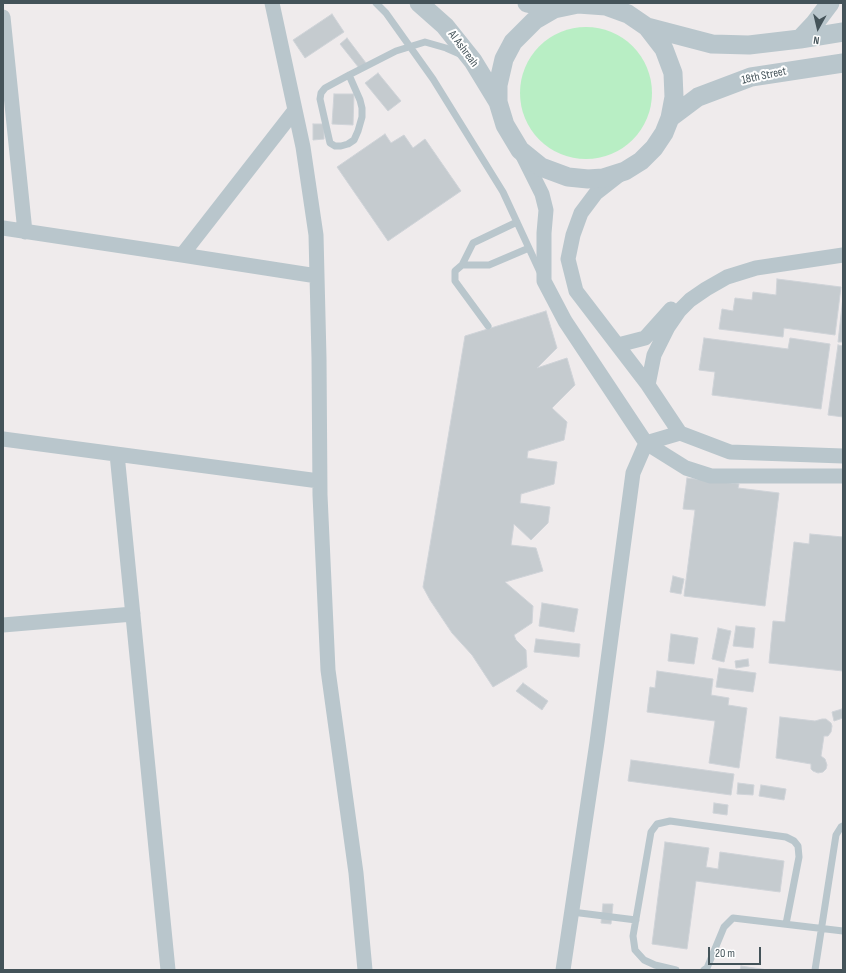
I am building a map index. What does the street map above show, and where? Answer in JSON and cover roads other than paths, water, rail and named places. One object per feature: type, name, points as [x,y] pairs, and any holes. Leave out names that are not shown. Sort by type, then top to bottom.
[{"type":"street","points":[[272,3],[303,147],[316,235],[319,358],[319,481],[328,670],[356,873],[365,970]]},
{"type":"street","name":"Al Ashreah","points":[[419,3],[445,26],[473,61],[498,102]]},
{"type":"street","points":[[527,3],[554,9]]},
{"type":"street","points":[[800,39],[830,3]]},
{"type":"street","points":[[843,456],[730,452],[680,433],[648,385],[576,291],[568,259],[573,235],[581,213],[596,193],[641,161],[654,148],[664,134],[670,118],[674,97],[673,73],[664,49],[647,28],[628,14],[606,6],[578,4],[554,9],[535,20],[513,42],[504,59],[498,85],[498,102],[505,125],[520,150],[542,194],[546,210],[544,233],[544,281],[565,321],[646,443],[686,468],[711,476],[843,476]]},
{"type":"street","points":[[3,17],[25,232]]},
{"type":"street","points":[[647,28],[712,44],[749,45],[843,32]]},
{"type":"street","name":"18th Street","points":[[670,118],[698,97],[751,77],[843,63]]},
{"type":"street","points":[[182,254],[295,110]]},
{"type":"street","points":[[520,150],[541,167],[568,177],[588,179],[603,178],[625,171]]},
{"type":"street","points":[[3,228],[182,254],[317,276]]},
{"type":"street","points":[[618,346],[645,338],[668,312],[708,279],[740,266],[774,257],[843,247]]},
{"type":"street","points":[[648,385],[654,355],[668,326],[679,311],[690,300],[706,289],[727,277],[756,268],[843,255]]},
{"type":"street","points":[[646,443],[680,433]]},
{"type":"street","points":[[3,439],[319,481]]},
{"type":"street","points":[[563,970],[597,742],[633,473],[646,443]]},
{"type":"street","points":[[117,454],[168,970]]},
{"type":"street","points":[[3,626],[133,614]]},
{"type":"lane","points":[[376,3],[386,13],[433,79],[503,192],[544,281]]},
{"type":"lane","points":[[349,75],[360,100],[362,117],[354,140],[348,144],[335,146],[330,142],[320,99],[325,88],[349,75],[396,51],[425,42],[446,48],[473,61]]},
{"type":"lane","points":[[488,326],[455,281],[455,271],[462,265],[474,243],[517,222]]},
{"type":"lane","points":[[462,265],[489,265],[529,248]]},
{"type":"lane","points":[[676,970],[655,965],[644,960],[635,950],[633,936],[651,832],[657,824],[670,820],[786,837],[794,841],[798,846],[799,857],[786,924]]},
{"type":"lane","points":[[816,970],[836,835],[843,826]]},
{"type":"lane","points":[[572,912],[636,920]]},
{"type":"lane","points":[[704,970],[707,968],[724,927],[733,918],[843,931]]}]
